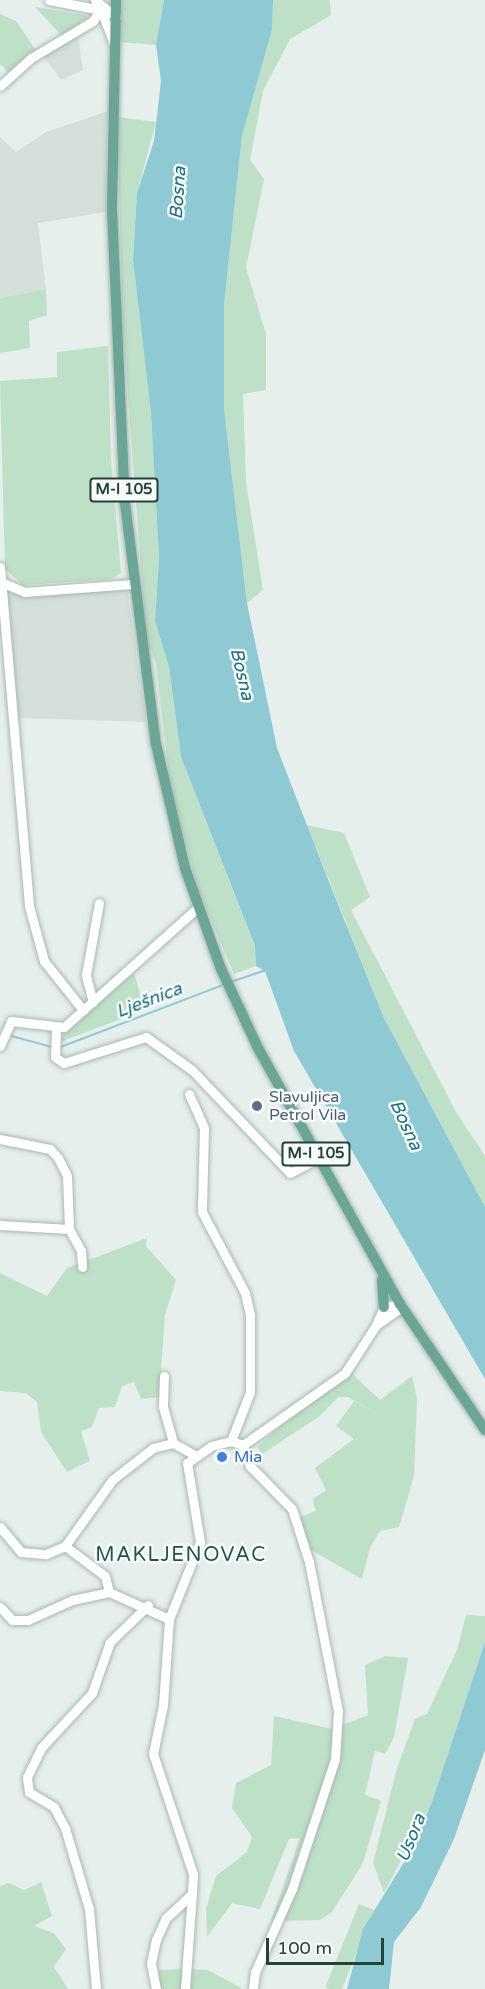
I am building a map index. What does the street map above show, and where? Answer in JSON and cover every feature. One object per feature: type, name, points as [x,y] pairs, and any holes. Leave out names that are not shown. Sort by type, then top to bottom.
[{"type":"main road","name":"M-I 105","points":[[116,0],[116,341],[132,584],[156,744],[197,908],[235,999],[381,1273],[433,1357],[485,1430]]},
{"type":"main road","points":[[381,1273],[384,1307]]},
{"type":"street","points":[[49,0],[100,10],[116,16]]},
{"type":"street","points":[[95,0],[115,47]]},
{"type":"street","points":[[0,86],[31,58],[93,21],[100,10]]},
{"type":"street","points":[[0,567],[29,906],[44,961],[82,1010]]},
{"type":"street","points":[[2,582],[24,592],[132,584]]},
{"type":"street","points":[[93,1002],[86,975],[99,903]]},
{"type":"street","points":[[0,1019],[9,1025],[56,1029],[93,1002],[197,908]]},
{"type":"street","points":[[1,1043],[9,1025]]},
{"type":"street","points":[[56,1029],[55,1057],[64,1063],[146,1037],[192,1070],[290,1173],[318,1158]]},
{"type":"street","points":[[189,1094],[204,1128],[202,1212],[245,1293],[250,1315],[249,1399],[231,1441]]},
{"type":"street","points":[[0,1139],[50,1149],[58,1158],[67,1176],[69,1229],[81,1251],[82,1267]]},
{"type":"street","points":[[0,1225],[69,1229]]},
{"type":"street","points":[[0,1527],[33,1557],[65,1546],[112,1480],[153,1448],[173,1443],[193,1454],[231,1441],[243,1444],[345,1373],[376,1325],[384,1307],[401,1306]]},
{"type":"street","points":[[376,1325],[401,1306]]},
{"type":"street","points":[[164,1376],[163,1407],[173,1443]]},
{"type":"street","points":[[243,1444],[250,1466],[292,1509],[309,1562],[338,1712],[335,1759],[292,1889],[255,1972],[253,1989]]},
{"type":"street","points":[[184,1989],[192,1894],[186,1848],[153,1754],[164,1705],[169,1619],[200,1542],[187,1475],[193,1454]]},
{"type":"street","points":[[65,1546],[105,1576],[109,1592]]},
{"type":"street","points":[[0,1607],[12,1620],[28,1620],[72,1600],[109,1592],[148,1605],[169,1619]]},
{"type":"street","points":[[96,1989],[89,1910],[64,1828],[54,1807],[29,1792],[27,1777],[40,1748],[92,1693],[110,1642],[148,1605]]},
{"type":"street","points":[[156,1989],[151,1963],[156,1940],[166,1918],[192,1894]]},
{"type":"shaded area","points":[[78,35],[83,70],[61,80],[42,54]]},
{"type":"shaded area","points":[[108,111],[106,212],[38,223],[46,289],[0,298],[0,137],[16,152],[46,132]]},
{"type":"shaded area","points":[[5,588],[28,596],[127,589],[146,722],[18,718]]},
{"type":"green space","points":[[122,0],[164,0],[156,45],[118,42]]},
{"type":"green space","points":[[273,0],[330,0],[331,15],[290,39],[263,91],[250,160],[264,179],[246,268],[266,334],[266,390],[243,394],[246,482],[263,590],[247,603],[224,409],[224,305],[242,136],[272,30]]},
{"type":"green space","points":[[35,7],[85,15],[88,17],[62,36]]},
{"type":"green space","points":[[0,14],[16,21],[37,52],[9,73],[0,64]]},
{"type":"green space","points":[[117,117],[156,122],[137,193],[133,260],[151,413],[159,558],[155,621],[169,667],[181,757],[255,947],[256,966],[234,974],[198,889],[170,784],[156,665],[146,635],[123,330]]},
{"type":"green space","points":[[46,289],[47,315],[29,321],[30,348],[0,353],[0,298]]},
{"type":"green space","points":[[108,346],[111,459],[121,573],[112,579],[23,585],[5,569],[0,381],[57,377],[57,352]]},
{"type":"green space","points":[[307,825],[344,833],[370,897],[351,910],[456,1112],[485,1156],[485,1207],[384,1018]]},
{"type":"green space","points":[[134,973],[145,1010],[60,1042],[65,1031]]},
{"type":"green space","points":[[147,1238],[146,1246],[176,1280],[165,1315],[159,1397],[141,1399],[134,1382],[122,1386],[115,1407],[99,1408],[92,1427],[81,1431],[90,1461],[67,1472],[41,1432],[37,1402],[26,1393],[0,1391],[0,1273],[47,1296],[67,1268]]},
{"type":"green space","points":[[346,1368],[380,1400],[412,1376],[417,1399],[414,1476],[399,1527],[380,1531],[370,1548],[362,1579],[304,1546],[299,1518],[315,1511],[313,1499],[326,1490],[315,1468],[354,1439],[336,1426],[354,1401],[379,1415],[348,1397],[338,1397],[320,1416],[262,1454],[257,1447]]},
{"type":"green space","points":[[466,1615],[485,1616],[485,1642],[432,1802],[384,1893],[373,1863],[397,1768],[415,1719],[427,1714],[457,1650]]},
{"type":"green space","points":[[385,1656],[408,1658],[394,1737],[385,1754],[375,1751],[365,1795],[381,1801],[363,1863],[332,1912],[320,1920],[271,1921],[300,1838],[289,1839],[260,1909],[232,1903],[207,1937],[206,1909],[216,1876],[247,1852],[252,1837],[232,1808],[236,1783],[271,1765],[274,1716],[332,1729],[368,1715],[365,1665]]},
{"type":"green space","points":[[41,1882],[52,1916],[34,1926],[54,1933],[66,1949],[54,1967],[68,1989],[0,1989],[0,1886],[9,1883],[24,1890]]},
{"type":"green space","points":[[359,1904],[374,1910],[342,1989],[325,1987]]},
{"type":"green space","points":[[159,1970],[208,1970],[243,1989],[159,1989]]},
{"type":"water","name":"Bosna","points":[[164,0],[273,0],[272,30],[242,136],[224,305],[224,409],[247,603],[277,748],[333,892],[384,1018],[485,1207],[485,1379],[294,1051],[265,971],[256,966],[255,946],[181,757],[169,667],[155,621],[159,558],[151,413],[133,260],[137,193],[154,141],[161,81],[156,45]]},
{"type":"water","points":[[485,1642],[485,1750],[454,1839],[421,1907],[394,1942],[389,1989],[347,1989],[363,1929],[409,1854],[432,1802]]},
{"type":"waterway","name":"Lješnica","points":[[231,982],[266,970]]},
{"type":"waterway","name":"Lješnica","points":[[58,1048],[223,985]]},
{"type":"waterway","name":"Lješnica","points":[[8,1035],[52,1047]]},
{"type":"place","name":"Slavuljica Petrol Vila","points":[[257,1106]]},
{"type":"place","name":"Mia","points":[[222,1457]]},
{"type":"district","name":"MAKLJENOVAC","points":[[181,1555]]},
{"type":"water label","name":"Usora","points":[[411,1838]]}]
